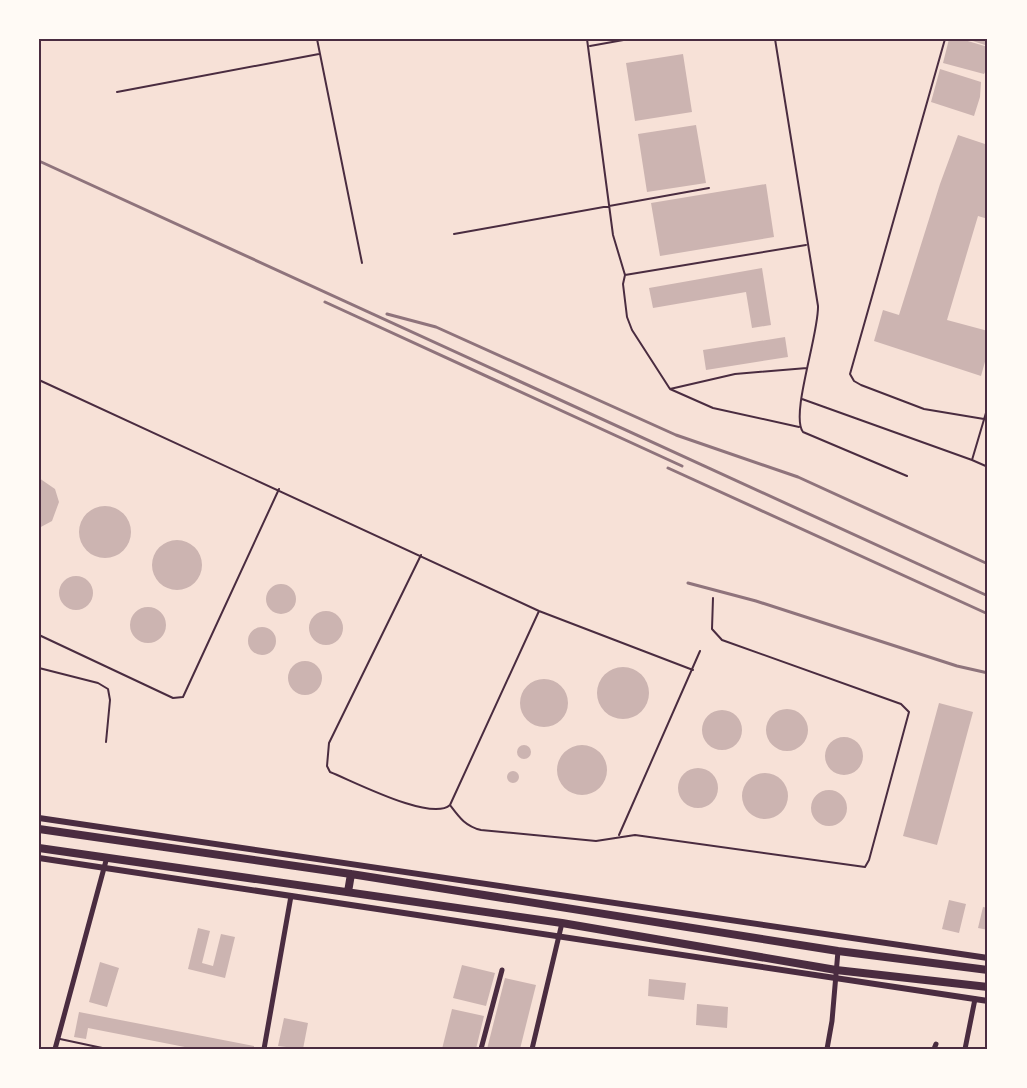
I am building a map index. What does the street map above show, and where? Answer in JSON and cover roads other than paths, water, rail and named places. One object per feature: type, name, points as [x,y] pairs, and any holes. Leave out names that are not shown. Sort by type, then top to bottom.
[{"type":"highway","points":[[39,829],[351,874],[838,951],[988,970]]},
{"type":"highway","points":[[39,848],[562,923],[836,970],[988,987]]},
{"type":"highway","points":[[348,892],[351,874]]},
{"type":"street","points":[[39,818],[988,958]]},
{"type":"street","points":[[55,1049],[107,857]]},
{"type":"street","points":[[39,858],[988,1001]]},
{"type":"street","points":[[264,1049],[291,896]]},
{"type":"street","points":[[532,1049],[562,923]]},
{"type":"street","points":[[827,1049],[837,980],[838,951]]},
{"type":"street","points":[[481,1049],[502,970]]},
{"type":"street","points":[[965,1049],[975,999]]},
{"type":"lane","points":[[317,39],[362,263]]},
{"type":"lane","points":[[587,39],[614,235],[625,275],[623,284],[627,317],[670,389],[713,408],[799,427]]},
{"type":"lane","points":[[589,46],[628,39]]},
{"type":"lane","points":[[775,39],[819,321],[807,368],[798,417],[799,427],[803,432],[907,476]]},
{"type":"lane","points":[[945,39],[850,374],[854,381],[861,385],[924,409],[984,419]]},
{"type":"lane","points":[[117,92],[319,54]]},
{"type":"lane","points":[[987,121],[988,117]]},
{"type":"lane","points":[[454,234],[610,208],[708,188]]},
{"type":"lane","points":[[625,275],[806,245]]},
{"type":"lane","points":[[670,389],[735,374],[807,368]]},
{"type":"lane","points":[[39,380],[539,611],[693,670]]},
{"type":"lane","points":[[802,399],[988,467]]},
{"type":"lane","points":[[972,460],[988,406]]},
{"type":"lane","points":[[39,635],[173,698],[183,697],[279,489]]},
{"type":"lane","points":[[421,555],[330,744],[327,766],[330,772],[419,808],[435,811],[445,809],[450,805],[539,611]]},
{"type":"lane","points":[[450,805],[470,827],[481,830],[596,841],[635,835],[861,868],[868,864],[909,712],[901,704],[722,640],[712,629],[713,598]]},
{"type":"lane","points":[[619,837],[700,651]]},
{"type":"lane","points":[[39,668],[98,683],[108,689],[110,700],[106,742]]},
{"type":"lane","points":[[58,1038],[107,1049]]},
{"type":"railway","points":[[39,161],[988,596]]},
{"type":"railway","points":[[325,302],[682,466]]},
{"type":"railway","points":[[387,314],[436,327],[676,435],[798,477],[988,564]]},
{"type":"railway","points":[[668,468],[988,614]]},
{"type":"railway","points":[[688,583],[756,601],[957,666],[988,673]]}]
